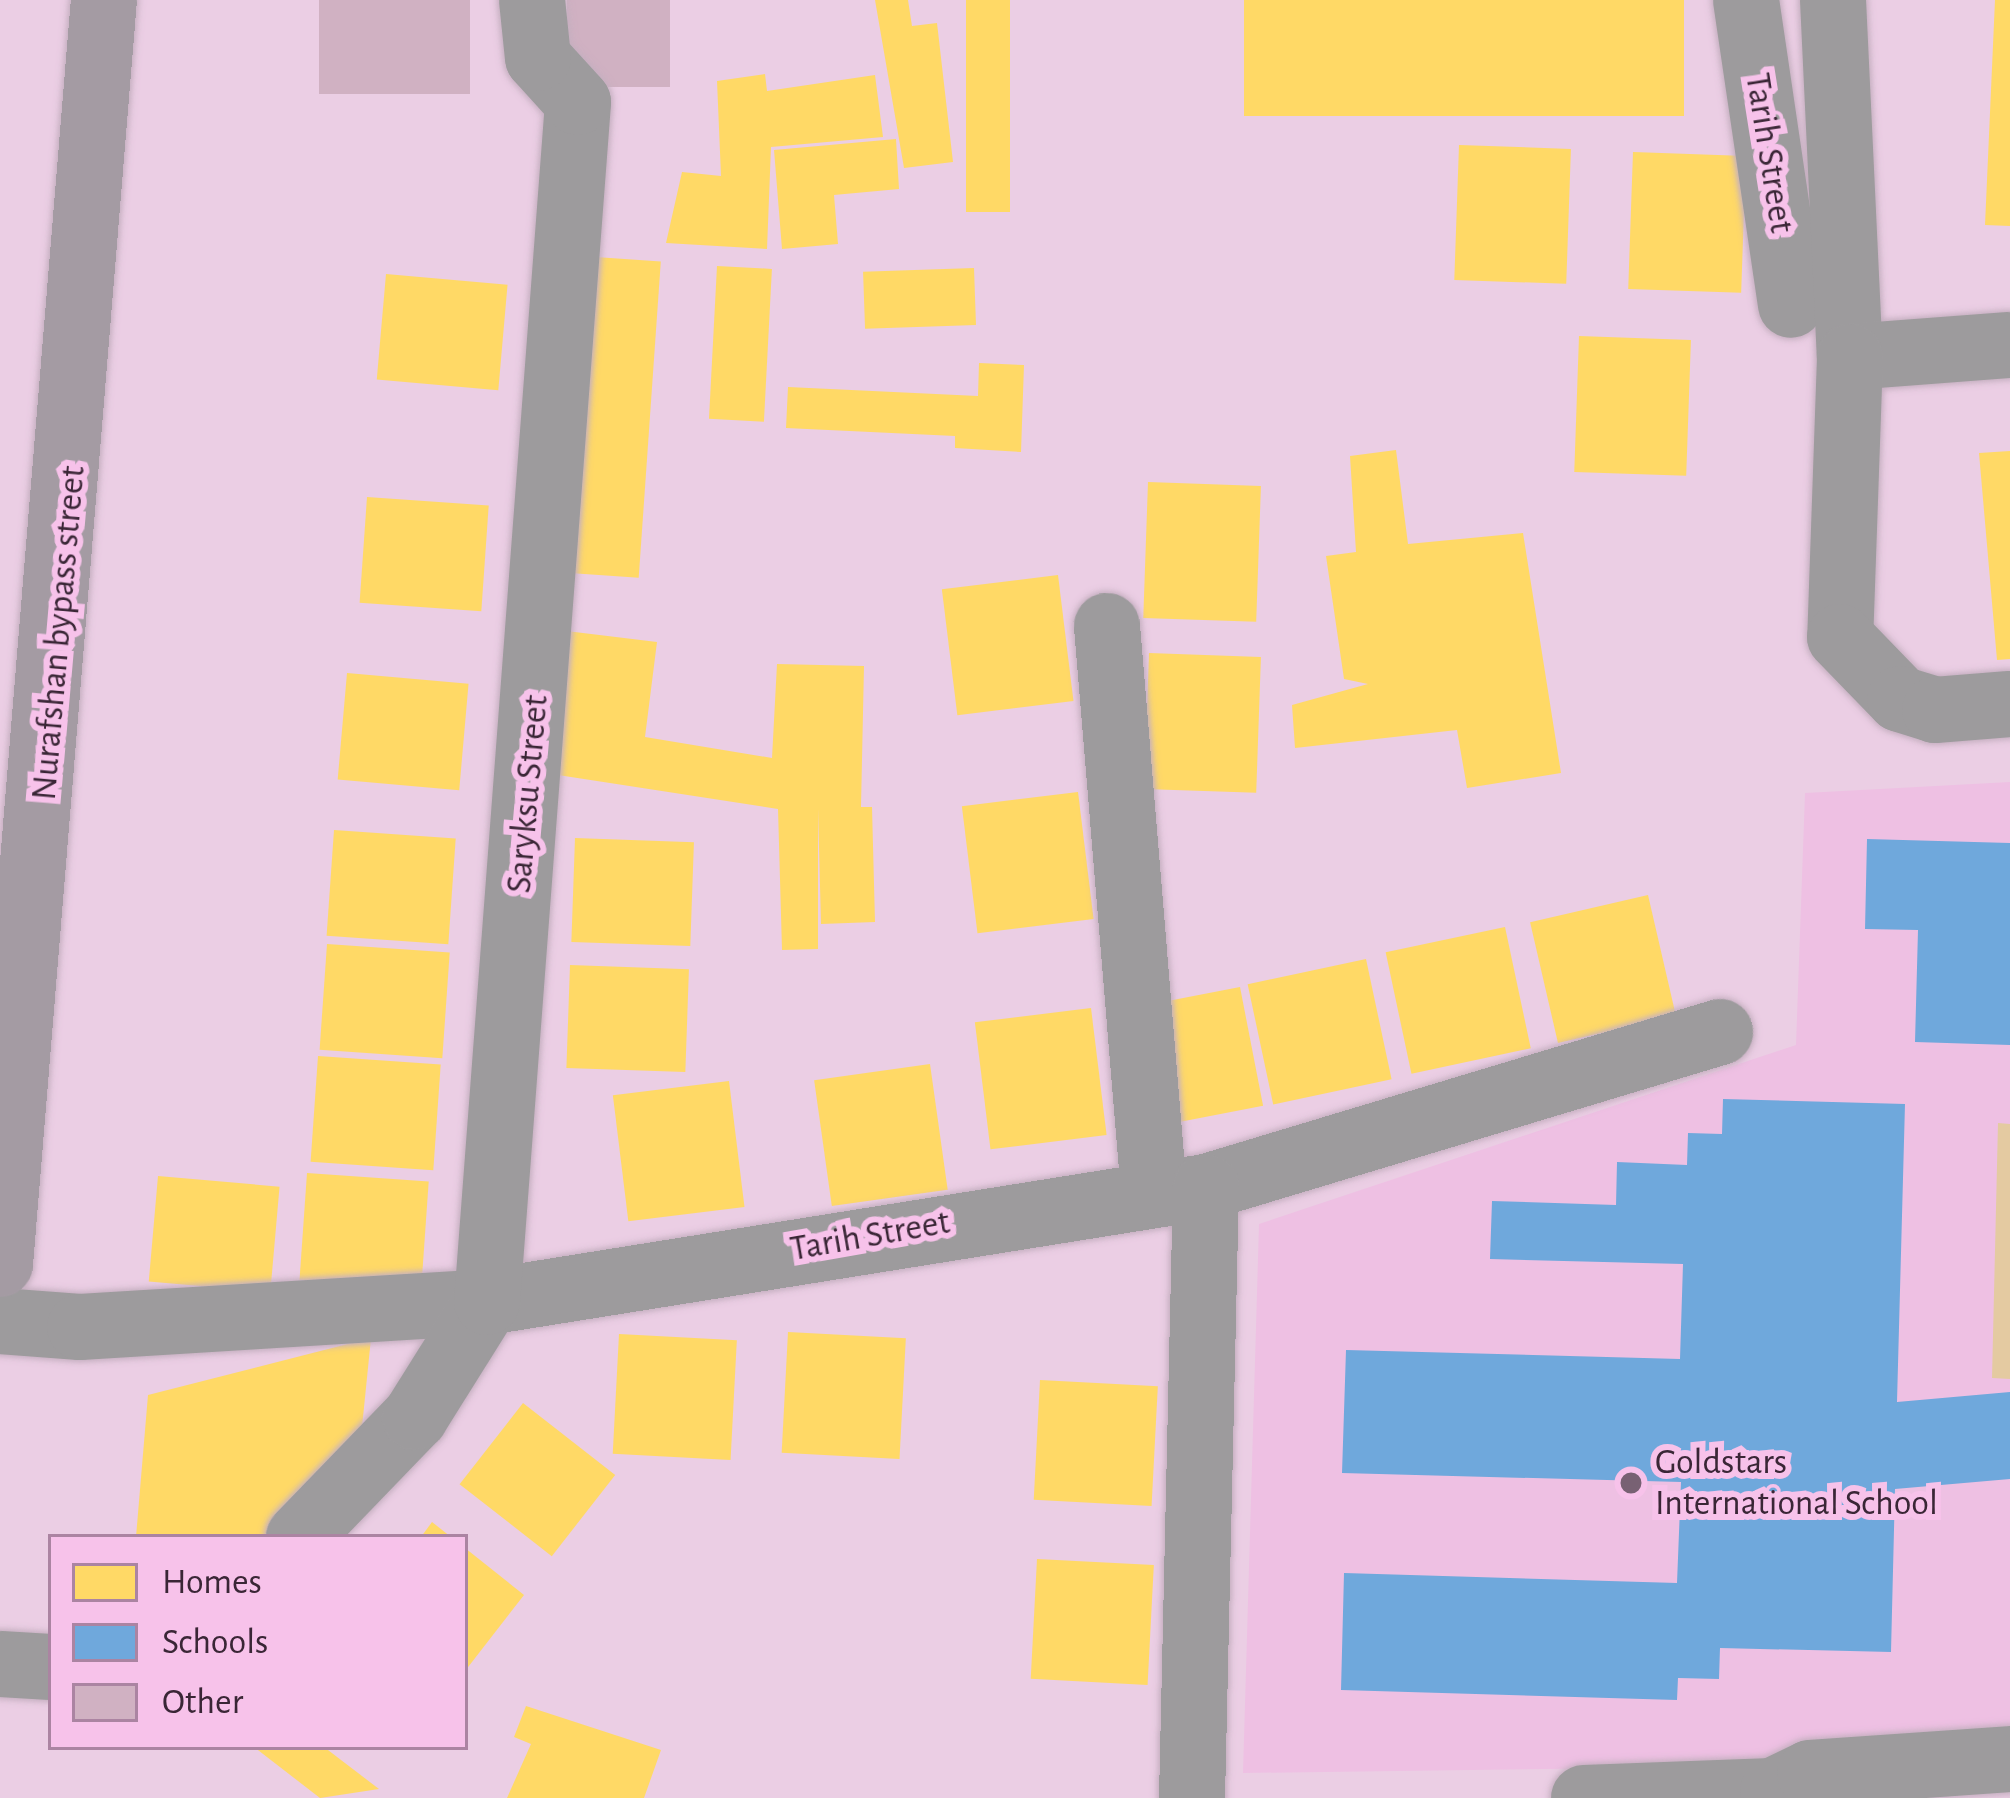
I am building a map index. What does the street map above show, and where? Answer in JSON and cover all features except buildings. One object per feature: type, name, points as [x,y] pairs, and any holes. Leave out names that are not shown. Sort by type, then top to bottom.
[{"type":"main road","name":"Nurafshan bypass street","points":[[0,1264],[22,834],[104,0]]},
{"type":"street","name":"Saryksu Street","points":[[302,1534],[415,1417],[487,1302],[578,102],[538,58],[532,0]]},
{"type":"street","name":"Tarih Street","points":[[1746,0],[1792,305]]},
{"type":"street","points":[[1833,0],[1850,357],[1840,637],[1900,699],[1936,710],[2010,704]]},
{"type":"street","points":[[1850,357],[2010,345]]},
{"type":"street","points":[[1107,626],[1180,1190],[1192,1798]]},
{"type":"street","name":"Tarih Street","points":[[0,1322],[80,1327],[487,1302],[1180,1190],[1720,1032]]},
{"type":"street","points":[[0,1664],[48,1667]]},
{"type":"street","points":[[1584,1798],[1773,1791],[1810,1773],[2010,1759]]},
{"type":"shaded area","name":"Goldstars International School","points":[[2010,782],[2010,1742],[1776,1766],[1243,1773],[1259,1224],[1796,1045],[1805,793]]},
{"type":"shaded area","points":[[1998,1123],[2010,1124],[2010,1379],[1992,1378]]},
{"type":"place","name":"Goldstars International School","points":[[1631,1483]]}]
